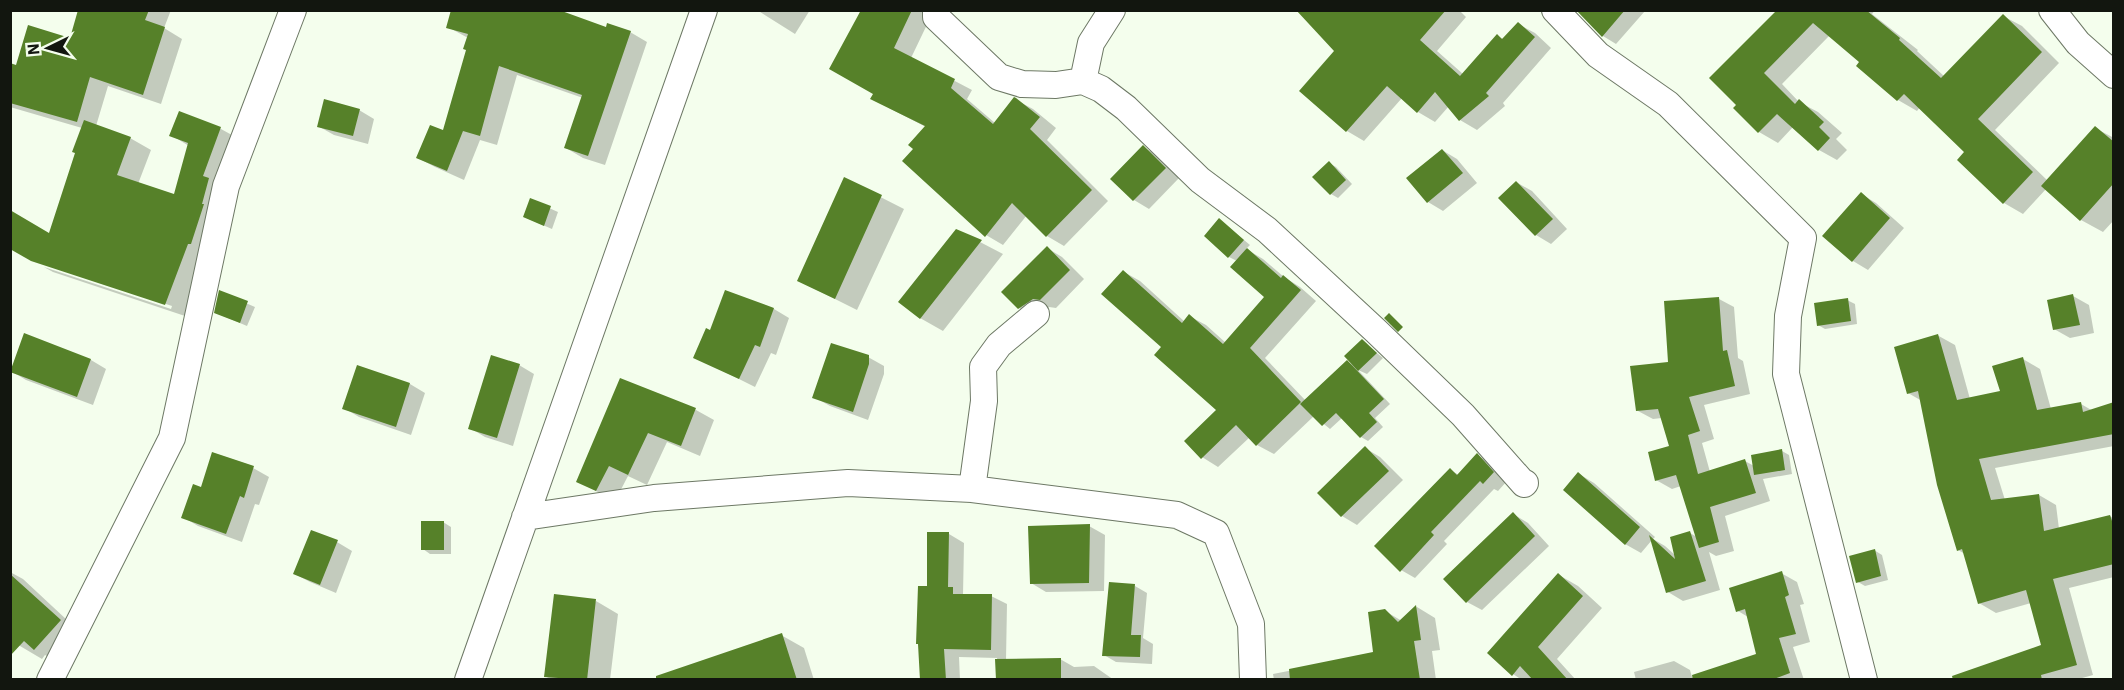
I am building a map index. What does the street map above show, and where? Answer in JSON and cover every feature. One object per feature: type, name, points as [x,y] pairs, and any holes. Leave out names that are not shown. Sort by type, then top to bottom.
[{"type":"street","points":[[50,680],[172,438],[226,186],[293,10]]},
{"type":"street","points":[[468,680],[704,10]]},
{"type":"street","points":[[936,10],[936,17],[999,77],[1022,84],[1056,85],[1083,81],[1101,89],[1126,108],[1200,180],[1267,230],[1376,331],[1463,415],[1525,483]]},
{"type":"street","points":[[1083,81],[1091,43],[1112,10]]},
{"type":"street","points":[[1555,10],[1598,55],[1668,104],[1743,181],[1803,238],[1788,315],[1786,374],[1864,680]]},
{"type":"street","points":[[2052,10],[2078,43],[2114,75]]},
{"type":"street","points":[[972,489],[984,401],[982,367],[999,345],[1036,314]]},
{"type":"street","points":[[525,517],[654,498],[848,483],[972,489],[1177,515],[1216,533],[1251,624],[1253,680]]},
{"type":"building","points":[[78,10],[149,10],[145,20],[165,27],[143,95],[90,77],[77,122],[10,103],[10,63],[16,65],[28,25],[70,38]]},
{"type":"building","points":[[451,10],[559,10],[606,27],[607,23],[631,31],[588,156],[564,148],[582,95],[499,66],[480,136],[463,131],[447,171],[416,158],[430,125],[443,130],[466,50],[463,49],[468,34],[446,28]]},
{"type":"building","points":[[861,10],[912,10],[894,48],[955,79],[951,88],[993,124],[1014,97],[1016,98],[1040,117],[1030,129],[1092,190],[1046,237],[1012,203],[985,237],[902,161],[913,149],[908,145],[925,126],[870,99],[873,94],[829,69]]},
{"type":"building","points":[[1296,10],[1446,10],[1420,40],[1460,76],[1497,34],[1502,39],[1518,22],[1535,37],[1486,93],[1489,96],[1459,121],[1435,92],[1417,113],[1387,86],[1346,132],[1299,91],[1334,51]]},
{"type":"building","points":[[1576,10],[1625,10],[1602,37]]},
{"type":"building","points":[[1777,10],[1866,10],[1900,38],[1899,40],[1941,78],[2003,14],[2042,52],[1978,119],[2033,172],[2003,204],[1957,160],[1964,152],[1904,94],[1897,101],[1856,66],[1859,62],[1813,23],[1764,73],[1795,104],[1799,99],[1824,122],[1819,127],[1830,138],[1818,151],[1777,114],[1758,133],[1733,108],[1736,105],[1709,78]]},
{"type":"building","points":[[324,99],[360,109],[353,136],[317,127]]},
{"type":"building","points":[[179,111],[221,127],[203,176],[209,178],[202,204],[204,204],[191,244],[188,244],[165,305],[31,261],[10,249],[10,210],[49,233],[75,153],[72,152],[84,120],[131,137],[117,175],[174,194],[188,143],[169,136]]},
{"type":"building","points":[[2095,126],[2114,142],[2114,183],[2080,221],[2041,186]]},
{"type":"building","points":[[1143,145],[1166,168],[1133,201],[1110,179]]},
{"type":"building","points":[[1442,149],[1463,173],[1427,203],[1406,178]]},
{"type":"building","points":[[1329,161],[1346,180],[1330,195],[1312,177]]},
{"type":"building","points":[[844,177],[882,195],[835,299],[797,281]]},
{"type":"building","points":[[1516,181],[1553,219],[1535,236],[1498,198]]},
{"type":"building","points":[[1861,192],[1890,218],[1852,262],[1822,236]]},
{"type":"building","points":[[530,198],[551,206],[544,226],[523,217]]},
{"type":"building","points":[[1219,218],[1244,240],[1228,258],[1204,236]]},
{"type":"building","points":[[956,229],[982,240],[920,319],[898,302]]},
{"type":"building","points":[[1047,246],[1070,270],[1040,300],[1033,299],[1018,309],[1001,292]]},
{"type":"building","points":[[1247,248],[1281,278],[1283,275],[1301,290],[1250,348],[1301,402],[1256,446],[1236,425],[1201,459],[1184,441],[1216,410],[1154,355],[1161,347],[1101,294],[1123,270],[1182,323],[1189,314],[1223,344],[1264,297],[1230,267]]},
{"type":"building","points":[[219,290],[248,301],[240,323],[214,313]]},
{"type":"building","points":[[725,290],[774,308],[760,347],[755,345],[739,379],[693,358],[706,328],[710,330]]},
{"type":"building","points":[[2073,294],[2080,325],[2053,330],[2047,300]]},
{"type":"building","points":[[1719,297],[1723,351],[1727,350],[1735,386],[1689,397],[1700,431],[1688,435],[1698,474],[1745,459],[1756,493],[1710,507],[1719,542],[1699,548],[1676,475],[1655,481],[1648,452],[1669,446],[1658,409],[1636,411],[1630,366],[1668,362],[1664,301]]},
{"type":"building","points":[[1848,298],[1851,321],[1817,326],[1814,303]]},
{"type":"building","points":[[1389,313],[1403,327],[1398,332],[1384,318]]},
{"type":"building","points":[[24,333],[91,359],[77,397],[10,372]]},
{"type":"building","points":[[1938,334],[1957,400],[2000,391],[1992,366],[2023,357],[2037,410],[2081,402],[2083,412],[2114,402],[2114,434],[1979,459],[1991,500],[2039,494],[2044,531],[2110,515],[2114,527],[2114,564],[2053,579],[2077,665],[2041,675],[2042,680],[1953,680],[1952,676],[2041,645],[2026,590],[1978,604],[1962,549],[1957,551],[1937,485],[1918,391],[1907,394],[1894,347]]},
{"type":"building","points":[[1362,339],[1377,353],[1358,371],[1344,356]]},
{"type":"building","points":[[831,343],[869,355],[869,364],[853,412],[812,398]]},
{"type":"building","points":[[491,355],[520,364],[497,438],[468,429]]},
{"type":"building","points":[[1347,360],[1384,399],[1369,413],[1377,422],[1360,438],[1336,413],[1322,426],[1300,404]]},
{"type":"building","points":[[357,365],[410,383],[396,427],[342,409]]},
{"type":"building","points":[[620,378],[696,408],[681,446],[648,433],[628,475],[609,466],[596,491],[576,482]]},
{"type":"building","points":[[1365,446],[1389,471],[1341,517],[1317,493]]},
{"type":"building","points":[[1782,449],[1785,470],[1754,475],[1751,455]]},
{"type":"building","points":[[212,452],[254,466],[244,498],[240,496],[226,534],[181,518],[193,484],[201,487]]},
{"type":"building","points":[[1477,453],[1494,472],[1483,484],[1480,481],[1431,532],[1434,535],[1400,572],[1374,546],[1450,468],[1457,475]]},
{"type":"building","points":[[1578,472],[1640,527],[1625,545],[1563,490]]},
{"type":"building","points":[[1513,512],[1535,536],[1466,603],[1443,579]]},
{"type":"building","points":[[421,521],[444,521],[444,550],[421,550]]},
{"type":"building","points":[[1090,524],[1089,583],[1030,584],[1028,526]]},
{"type":"building","points":[[311,530],[338,540],[320,585],[293,574]]},
{"type":"building","points":[[1690,531],[1706,581],[1666,593],[1649,535],[1675,559],[1670,537]]},
{"type":"building","points":[[927,532],[949,532],[948,587],[953,587],[953,594],[992,594],[991,650],[944,649],[946,680],[920,680],[918,644],[916,644],[918,586],[927,586]]},
{"type":"building","points":[[1875,549],[1881,576],[1856,583],[1849,556]]},
{"type":"building","points":[[1782,571],[1789,595],[1785,597],[1796,634],[1779,638],[1790,673],[1771,680],[1693,680],[1692,675],[1756,654],[1745,609],[1736,612],[1729,588]]},
{"type":"building","points":[[1558,573],[1583,596],[1538,647],[1568,680],[1533,680],[1520,666],[1512,676],[1487,653]]},
{"type":"building","points":[[10,574],[61,620],[34,650],[24,641],[10,656]]},
{"type":"building","points":[[1109,582],[1135,584],[1131,635],[1141,635],[1140,657],[1102,656]]},
{"type":"building","points":[[554,594],[596,599],[587,680],[544,677]]},
{"type":"building","points":[[1416,605],[1421,640],[1414,641],[1420,680],[1290,680],[1289,669],[1373,652],[1368,612],[1385,609],[1398,622]]},
{"type":"building","points":[[782,633],[797,680],[656,680],[656,676]]},
{"type":"building","points":[[1061,658],[1061,680],[996,680],[995,659]]}]
